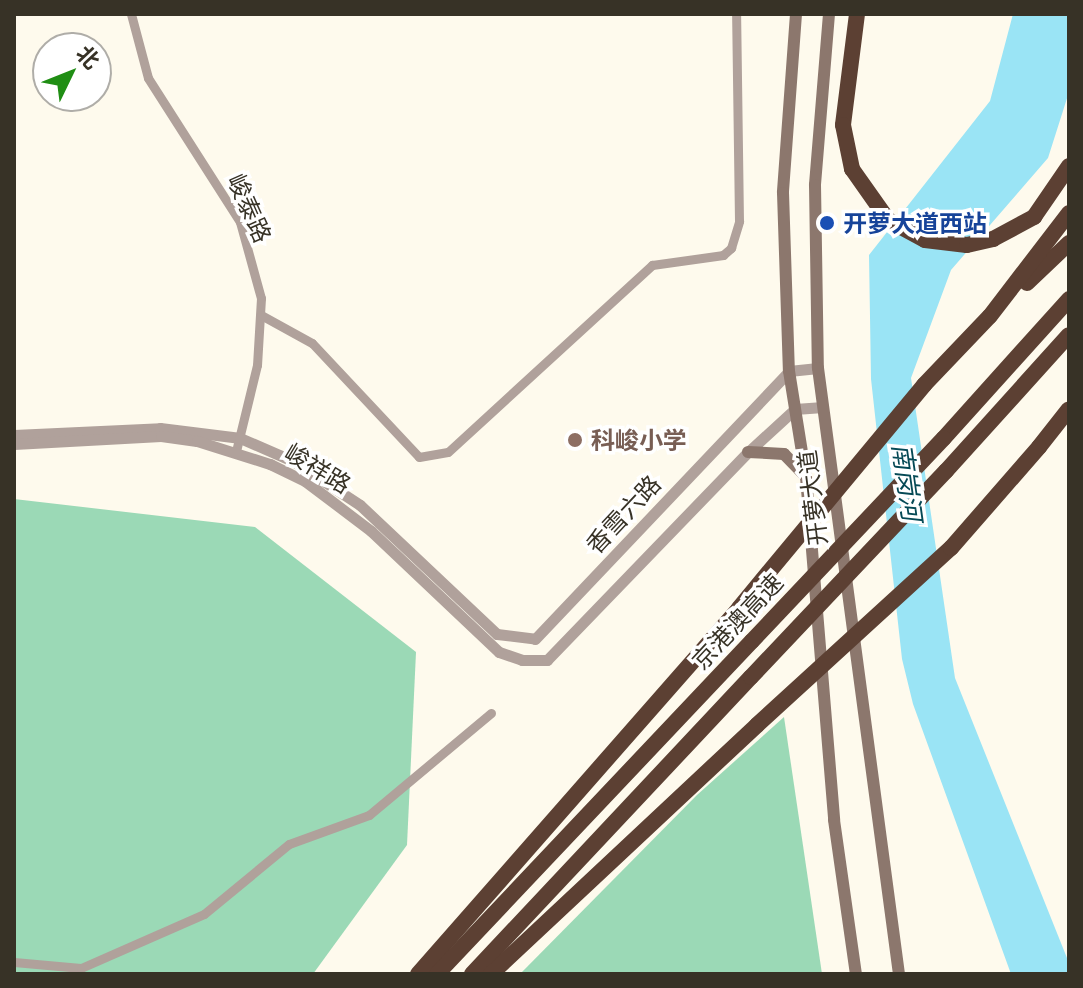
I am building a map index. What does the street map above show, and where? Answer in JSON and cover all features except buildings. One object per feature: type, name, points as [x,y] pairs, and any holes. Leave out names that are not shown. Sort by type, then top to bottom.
[{"type":"highway","points":[[857,14],[843,125],[852,169],[888,220],[925,240],[967,245],[1004,235],[1034,217],[1069,166]]},
{"type":"highway","points":[[990,316],[1069,213]]},
{"type":"highway","points":[[418,974],[739,608],[924,385],[990,316],[1069,243]]},
{"type":"highway","name":"京港澳高速","points":[[437,974],[944,438],[1069,299]]},
{"type":"highway","name":"京港澳高速","points":[[472,974],[946,471],[1069,335]]},
{"type":"highway","points":[[491,974],[951,548],[1069,409]]},
{"type":"main road","name":"开萝大道","points":[[796,14],[783,193],[789,371],[806,477],[834,820],[856,974]]},
{"type":"main road","name":"开萝大道","points":[[829,14],[815,185],[818,368],[899,974]]},
{"type":"main road","points":[[748,452],[784,454],[806,477]]},
{"type":"street","name":"峻泰路","points":[[131,14],[148,78],[240,222],[261,315],[257,365],[236,451]]},
{"type":"street","points":[[261,315],[312,343],[419,457],[448,452],[652,265],[723,255],[731,248],[739,221],[736,14]]},
{"type":"street","points":[[789,371],[818,368]]},
{"type":"street","name":"香雪六路","points":[[535,639],[789,371]]},
{"type":"street","points":[[795,409],[823,407]]},
{"type":"street","name":"香雪六路","points":[[547,660],[748,452],[795,409]]},
{"type":"street","name":"峻祥路","points":[[14,435],[160,428],[240,438],[293,461],[360,505],[497,634],[535,639]]},
{"type":"street","name":"峻祥路","points":[[14,444],[161,436],[236,451],[305,481],[338,504],[499,652],[522,660],[547,660]]},
{"type":"street","points":[[14,962],[81,968],[204,914],[289,844],[369,815],[491,713]]},
{"type":"green space","points":[[14,499],[255,527],[416,652],[407,845],[313,974],[14,974]]},
{"type":"green space","points":[[784,717],[822,974],[520,974],[697,795]]},
{"type":"water","name":"南岗河","points":[[1013,14],[1069,14],[1069,92],[1048,158],[951,270],[911,378],[955,678],[1069,963],[1069,974],[1011,974],[913,704],[902,659],[871,379],[869,255],[990,101]]},
{"type":"place","name":"开萝大道西站","points":[[827,223]]},
{"type":"place","name":"科峻小学","points":[[575,440]]}]
